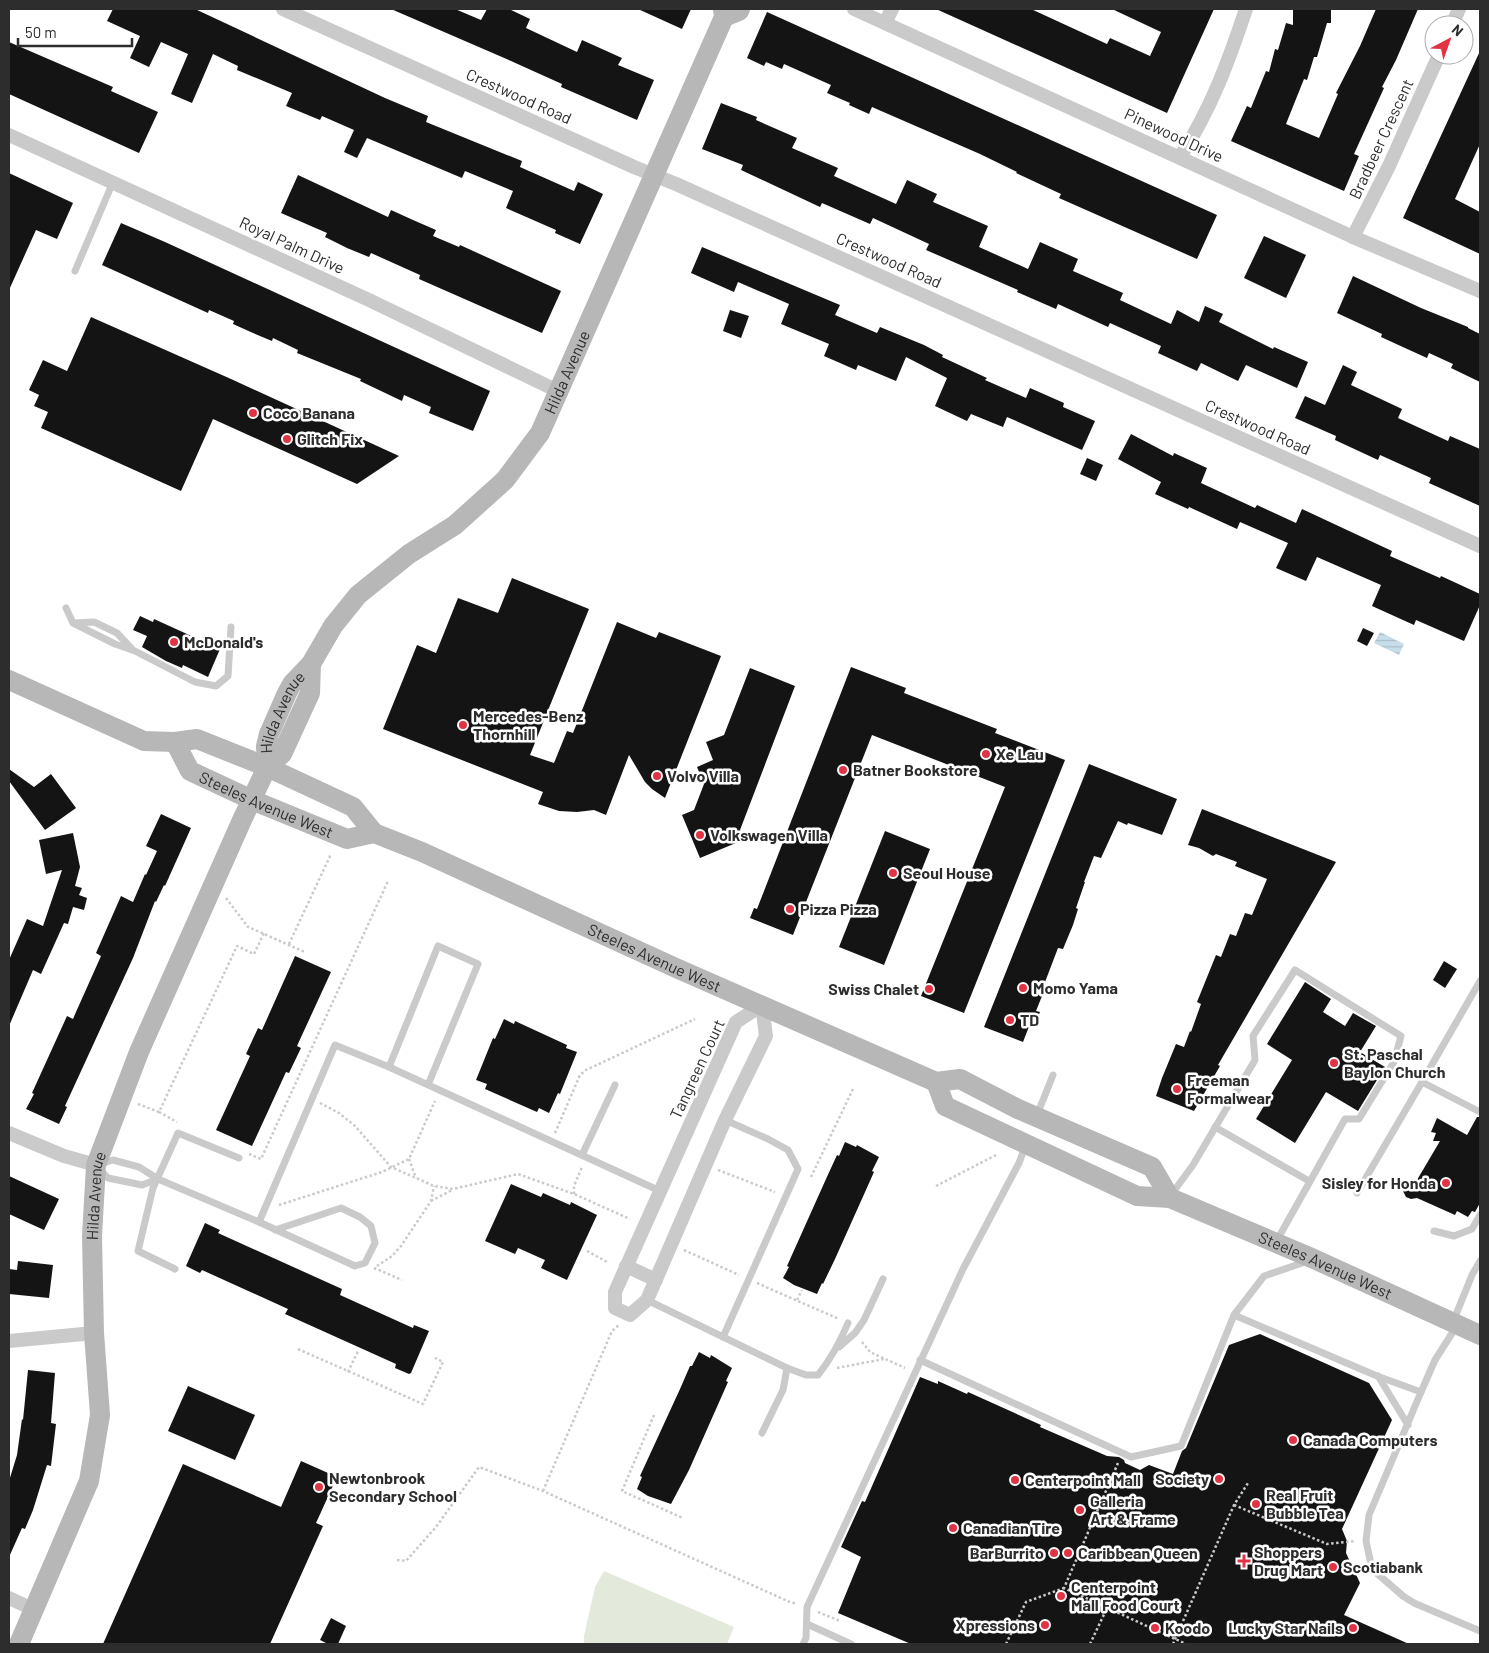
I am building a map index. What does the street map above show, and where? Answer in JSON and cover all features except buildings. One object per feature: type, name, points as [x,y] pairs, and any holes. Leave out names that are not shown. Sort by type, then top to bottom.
[{"type":"main road","name":"Hilda Avenue","points":[[19,1644],[89,1481],[100,1415],[94,1333],[92,1236],[96,1165],[139,1052],[267,767],[266,746],[268,734],[292,684],[311,664],[333,626],[358,595],[410,554],[455,525],[505,480],[540,433],[654,174],[729,11]]},
{"type":"main road","name":"Steeles Avenue West","points":[[9,680],[144,741],[174,742],[197,739],[267,767],[353,807],[374,833],[422,852],[676,968],[936,1082],[960,1079],[1036,1117],[1152,1167],[1170,1198]]},
{"type":"main road","name":"Steeles Avenue West","points":[[174,742],[190,771],[252,800],[347,839],[374,833]]},
{"type":"main road","name":"Steeles Avenue West","points":[[936,1082],[945,1106],[1137,1196],[1170,1198],[1276,1243],[1480,1335]]},
{"type":"main road","points":[[1026,1144],[1036,1117]]},
{"type":"street","name":"Crestwood Road","points":[[283,9],[1480,546]]},
{"type":"street","name":"Pinewood Drive","points":[[854,9],[1353,237],[1480,291]]},
{"type":"street","points":[[885,22],[892,9]]},
{"type":"street","points":[[1180,157],[1195,134],[1218,88],[1246,9]]},
{"type":"street","name":"Bradbeer Crescent","points":[[1353,237],[1390,166],[1435,65]]},
{"type":"street","name":"Royal Palm Drive","points":[[9,135],[369,300],[558,391]]},
{"type":"street","points":[[630,1315],[647,1300],[725,1120],[766,1036],[762,1005]]},
{"type":"street","name":"Tangreen Court","points":[[630,1315],[615,1308],[615,1292],[626,1266],[736,1022],[762,1005]]},
{"type":"street","points":[[9,1133],[64,1156],[96,1165]]},
{"type":"street","points":[[626,1266],[656,1280]]},
{"type":"street","points":[[9,1341],[94,1333]]},
{"type":"street","points":[[9,1598],[35,1610]]},
{"type":"lane","points":[[75,271],[113,182]]},
{"type":"lane","points":[[66,608],[73,623],[115,644],[133,650],[195,682],[216,686],[228,676],[231,627]]},
{"type":"lane","points":[[389,1067],[438,946],[478,964],[428,1085]]},
{"type":"lane","points":[[1170,1198],[1193,1166],[1255,1060],[1253,1036],[1295,970],[1401,1036],[1394,1062],[1359,1119],[1345,1119],[1276,1243]]},
{"type":"lane","points":[[1357,1193],[1480,981]]},
{"type":"lane","points":[[259,1222],[335,1045],[389,1067],[660,1191]]},
{"type":"lane","points":[[1036,1117],[1053,1076]]},
{"type":"lane","points":[[1422,1082],[1480,1112]]},
{"type":"lane","points":[[584,1156],[615,1085]]},
{"type":"lane","points":[[723,1337],[798,1169],[788,1150],[725,1120]]},
{"type":"lane","points":[[1215,1127],[1309,1181]]},
{"type":"lane","points":[[175,1269],[138,1252],[153,1188],[178,1133],[239,1158]]},
{"type":"lane","points":[[803,1644],[806,1638],[807,1607],[963,1269],[1019,1163],[1026,1144]]},
{"type":"lane","points":[[158,1179],[142,1185],[116,1180],[108,1178],[96,1165],[112,1160],[139,1167],[158,1179],[355,1266],[365,1263],[375,1243],[371,1226],[360,1217],[341,1208],[275,1230]]},
{"type":"lane","points":[[1434,1231],[1454,1236],[1472,1229],[1480,1215]]},
{"type":"lane","points":[[920,1360],[1131,1457],[1180,1446],[1234,1315],[1264,1276],[1314,1260]]},
{"type":"lane","points":[[1480,1261],[1472,1275],[1454,1324],[1435,1360],[1369,1515],[1366,1542],[1372,1569],[1403,1596],[1414,1603],[1480,1631]]},
{"type":"lane","points":[[836,1348],[855,1333],[864,1320],[884,1279]]},
{"type":"lane","points":[[647,1300],[787,1368],[806,1375],[818,1374],[826,1365],[848,1323]]},
{"type":"lane","points":[[1234,1315],[1377,1376],[1421,1392]]},
{"type":"lane","points":[[762,1433],[783,1390],[787,1368]]},
{"type":"lane","points":[[1377,1376],[1408,1425]]},
{"type":"lane","points":[[806,1624],[851,1644]]},
{"type":"path","points":[[289,944],[331,854]]},
{"type":"path","points":[[243,1151],[261,1159],[388,881]]},
{"type":"path","points":[[225,896],[248,927],[306,952]]},
{"type":"path","points":[[159,1112],[237,946],[254,954],[264,933]]},
{"type":"path","points":[[552,1141],[580,1075],[594,1066],[695,1019]]},
{"type":"path","points":[[811,1177],[853,1089]]},
{"type":"path","points":[[266,1206],[282,1204],[382,1172],[409,1159],[440,1090]]},
{"type":"path","points":[[312,1099],[339,1113],[355,1126],[391,1167],[434,1186],[453,1189]]},
{"type":"path","points":[[133,1102],[159,1112],[182,1124]]},
{"type":"path","points":[[574,1194],[574,1186],[584,1156]]},
{"type":"path","points":[[936,1186],[996,1156]]},
{"type":"path","points":[[409,1159],[416,1178]]},
{"type":"path","points":[[718,1170],[785,1196]]},
{"type":"path","points":[[431,1201],[453,1189],[518,1174],[574,1194],[630,1219]]},
{"type":"path","points":[[374,1268],[392,1256],[401,1246],[431,1201],[434,1186]]},
{"type":"path","points":[[683,1250],[848,1323]]},
{"type":"path","points":[[587,1251],[609,1263]]},
{"type":"path","points":[[365,1263],[402,1280]]},
{"type":"path","points":[[797,1300],[802,1290]]},
{"type":"path","points":[[542,1491],[612,1331],[630,1315]]},
{"type":"path","points":[[855,1333],[870,1352],[915,1373]]},
{"type":"path","points":[[298,1349],[423,1404],[443,1362],[435,1358]]},
{"type":"path","points":[[348,1372],[358,1351]]},
{"type":"path","points":[[826,1365],[834,1369],[885,1359]]},
{"type":"path","points":[[654,1415],[622,1491],[683,1518]]},
{"type":"path","points":[[1064,1588],[1122,1453]]},
{"type":"path","points":[[397,1560],[406,1561],[430,1534],[479,1467],[542,1491],[792,1603],[797,1602]]},
{"type":"path","points":[[1173,1644],[1234,1505],[1248,1483]]},
{"type":"path","points":[[1234,1505],[1327,1544],[1347,1541],[1366,1542]]},
{"type":"path","points":[[1006,1644],[1026,1602],[1064,1588],[1186,1644]]},
{"type":"path","points":[[1090,1644],[1107,1608]]},
{"type":"green space","points":[[604,1571],[734,1627],[727,1644],[584,1644],[584,1636],[595,1587]]},
{"type":"water","points":[[1380,632],[1404,644],[1399,655],[1374,643]]},
{"type":"place","name":"Coco Banana","points":[[253,413]]},
{"type":"place","name":"Glitch Fix","points":[[287,439]]},
{"type":"place","name":"McDonald's","points":[[174,642]]},
{"type":"place","name":"Mercedes-Benz Thornhill","points":[[463,725]]},
{"type":"place","name":"Xe Lau","points":[[986,754]]},
{"type":"place","name":"Batner Bookstore","points":[[843,770]]},
{"type":"place","name":"Volvo Villa","points":[[657,776]]},
{"type":"place","name":"Volkswagen Villa","points":[[700,835]]},
{"type":"place","name":"Seoul House","points":[[893,873]]},
{"type":"place","name":"Pizza Pizza","points":[[790,909]]},
{"type":"place","name":"Momo Yama","points":[[1023,988]]},
{"type":"place","name":"Swiss Chalet","points":[[929,989]]},
{"type":"place","name":"TD","points":[[1010,1020]]},
{"type":"place","name":"St. Paschal Baylon Church","points":[[1334,1063]]},
{"type":"place","name":"Freeman Formalwear","points":[[1177,1089]]},
{"type":"place","name":"Sisley for Honda","points":[[1446,1183]]},
{"type":"place","name":"Canada Computers","points":[[1293,1440]]},
{"type":"place","name":"Society","points":[[1219,1479]]},
{"type":"place","name":"Centerpoint Mall","points":[[1015,1480]]},
{"type":"place","name":"Newtonbrook Secondary School","points":[[319,1487]]},
{"type":"place","name":"Real Fruit Bubble Tea","points":[[1256,1504]]},
{"type":"place","name":"Galleria Art & Frame","points":[[1080,1510]]},
{"type":"place","name":"Canadian Tire","points":[[953,1528]]},
{"type":"place","name":"BarBurrito","points":[[1054,1553]]},
{"type":"place","name":"Caribbean Queen","points":[[1068,1553]]},
{"type":"place","name":"Shoppers Drug Mart","points":[[1244,1561]]},
{"type":"place","name":"Scotiabank","points":[[1333,1567]]},
{"type":"place","name":"Centerpoint Mall Food Court","points":[[1061,1596]]},
{"type":"place","name":"Xpressions","points":[[1045,1625]]},
{"type":"place","name":"Koodo","points":[[1155,1628]]},
{"type":"place","name":"Lucky Star Nails","points":[[1353,1628]]}]
